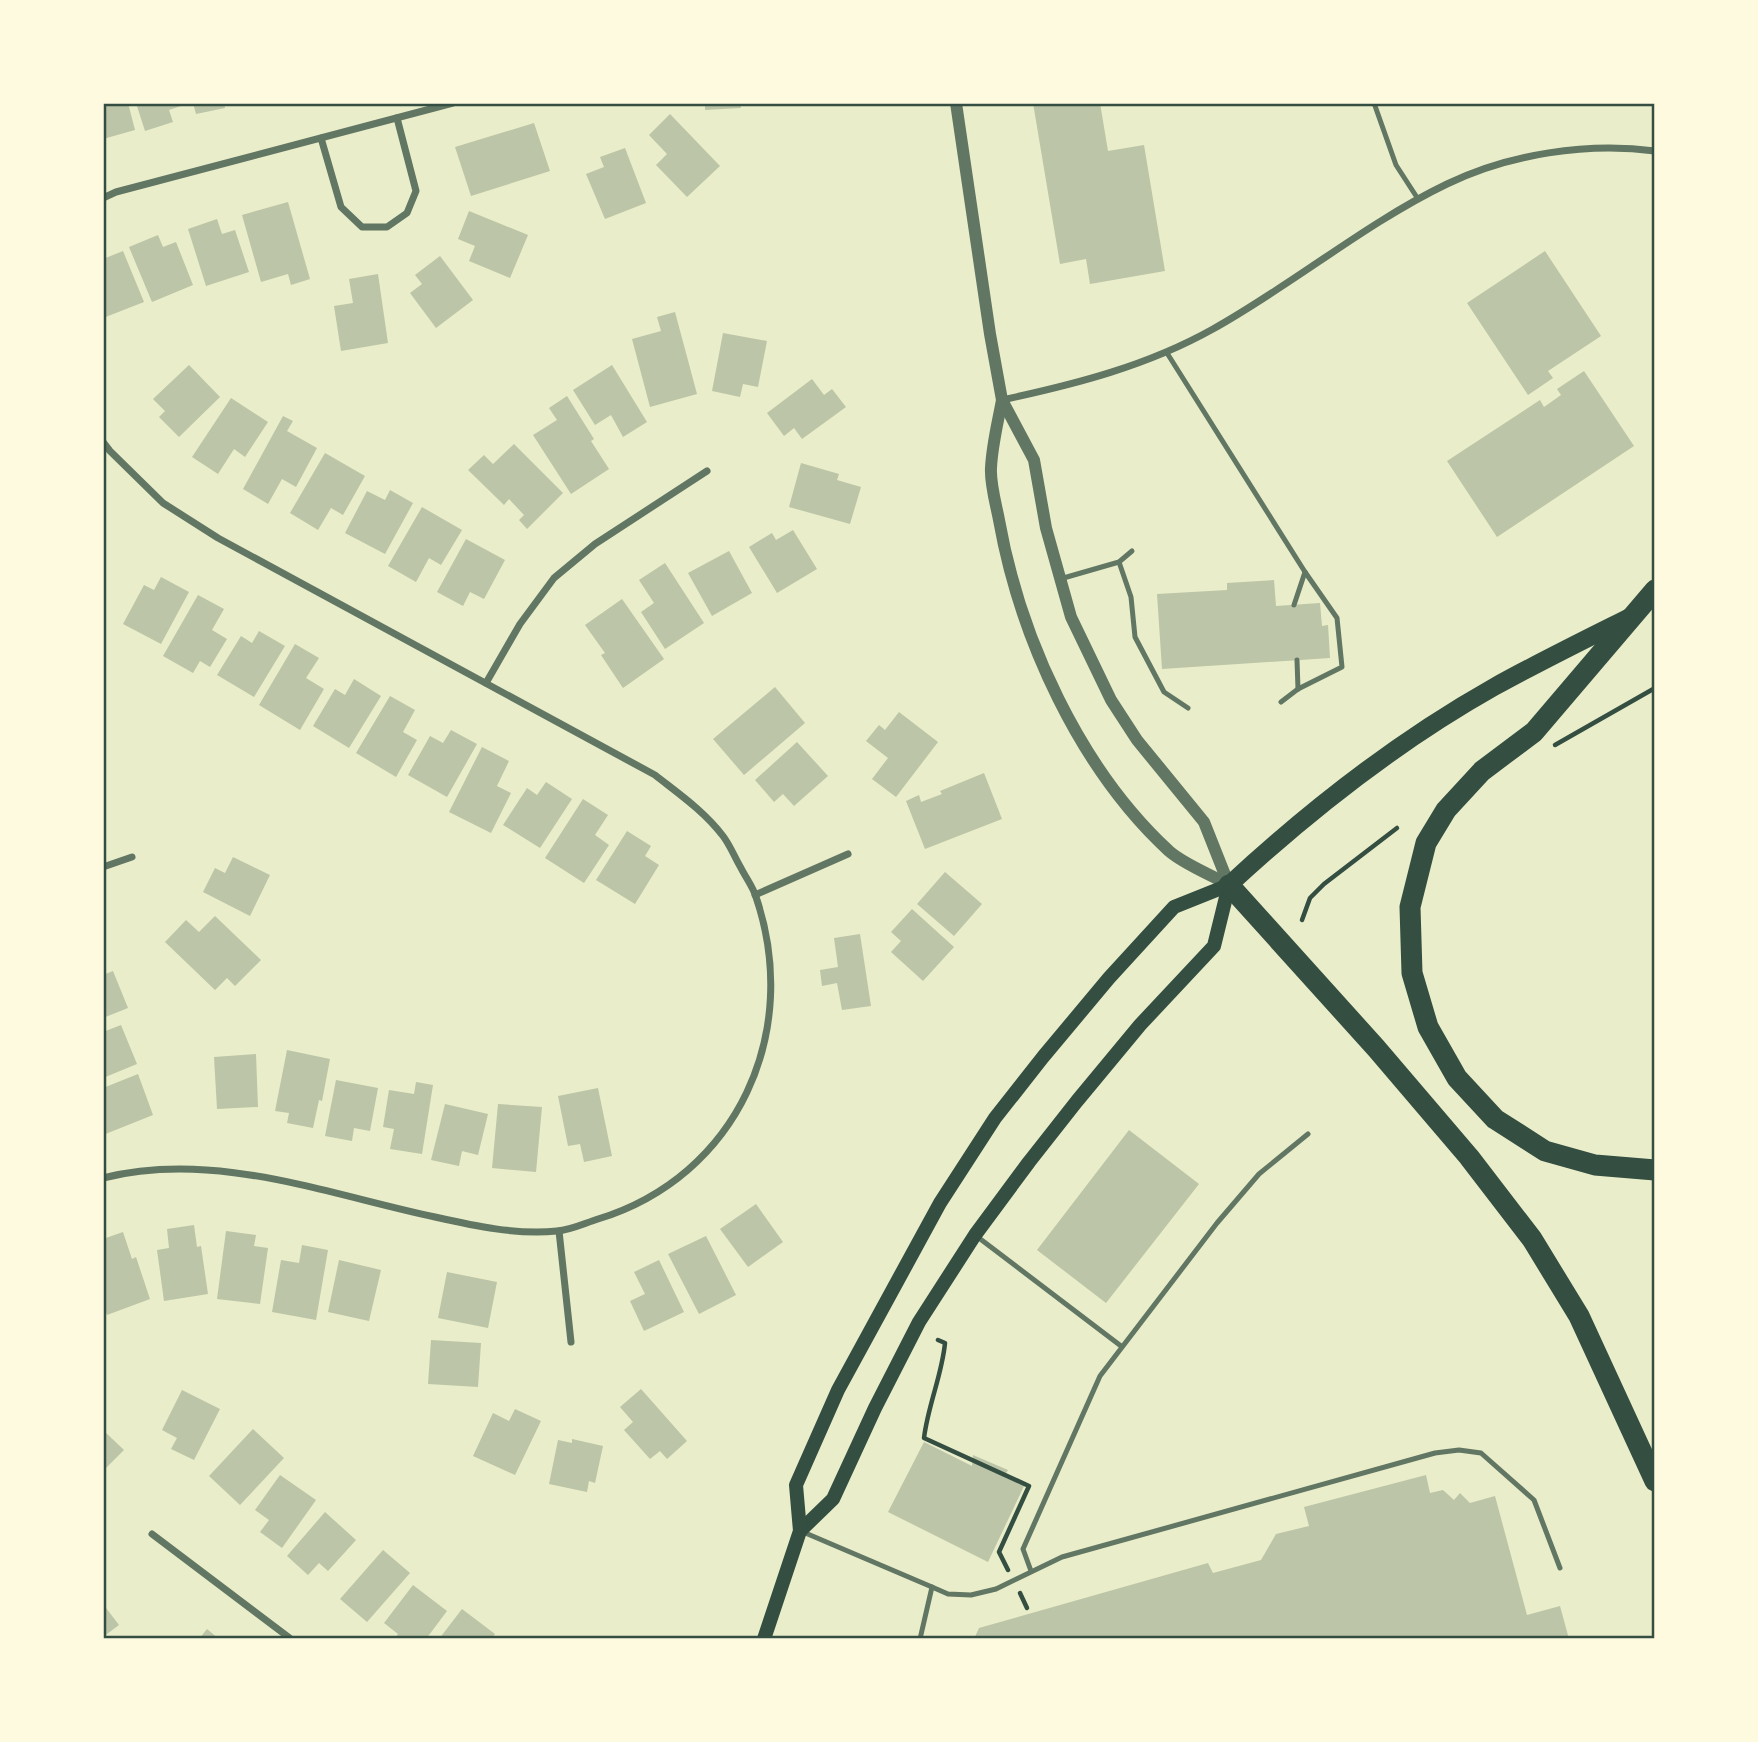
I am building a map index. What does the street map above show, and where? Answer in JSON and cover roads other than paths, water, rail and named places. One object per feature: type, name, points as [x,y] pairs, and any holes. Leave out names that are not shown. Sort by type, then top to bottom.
[{"type":"highway","points":[[1655,590],[1534,732],[1482,771],[1446,810],[1426,843],[1410,907],[1412,973],[1427,1027],[1457,1078],[1495,1119],[1545,1151],[1595,1165],[1655,1170]]},
{"type":"highway","points":[[1229,885],[1427,1107],[1532,1239],[1579,1316],[1655,1481]]},
{"type":"main road","points":[[764,1639],[800,1531],[796,1485],[838,1390],[940,1203],[995,1118],[1043,1057],[1174,907],[1229,885],[1316,808],[1417,735],[1492,688],[1632,615],[1655,606]]},
{"type":"main road","points":[[800,1531],[833,1499],[919,1322],[975,1236],[1077,1101],[1140,1026],[1214,946],[1229,885]]},
{"type":"street","points":[[103,198],[116,192],[453,103]]},
{"type":"street","points":[[956,103],[1002,400],[990,470],[1015,592],[1030,636],[1050,683],[1072,724],[1131,810],[1171,852],[1229,885]]},
{"type":"street","points":[[321,138],[341,207],[362,227],[387,227],[407,213],[416,191],[397,118]]},
{"type":"street","points":[[1002,400],[1065,387],[1167,353],[1280,289],[1419,199],[1449,183],[1492,166],[1534,155],[1603,149],[1655,151]]},
{"type":"street","points":[[1002,400],[1034,460],[1046,528],[1071,617],[1111,700],[1137,740],[1203,822],[1229,885]]},
{"type":"street","points":[[103,442],[163,503],[218,538],[655,775],[688,801],[724,837],[755,895],[769,945],[772,1006],[767,1038],[755,1073],[728,1126],[709,1150],[685,1173],[656,1194],[624,1211],[559,1231],[493,1230],[254,1175],[205,1169],[131,1171],[103,1178]]},
{"type":"street","points":[[486,682],[520,624],[554,578],[595,544],[707,471]]},
{"type":"street","points":[[755,895],[848,854]]},
{"type":"street","points":[[103,867],[132,857]]},
{"type":"street","points":[[559,1231],[571,1342]]},
{"type":"street","points":[[152,1534],[291,1639]]},
{"type":"lane","points":[[1374,103],[1396,165],[1419,199]]},
{"type":"lane","points":[[1167,353],[1337,618],[1342,667],[1298,689],[1281,702]]},
{"type":"lane","points":[[1060,579],[1119,562],[1132,551]]},
{"type":"lane","points":[[1119,562],[1131,597],[1135,637],[1164,692],[1188,708]]},
{"type":"lane","points":[[1294,605],[1305,572]]},
{"type":"lane","points":[[1297,660],[1298,689]]},
{"type":"lane","points":[[1031,1571],[1023,1549],[1100,1376],[1217,1223],[1259,1174],[1308,1134]]},
{"type":"lane","points":[[975,1236],[1121,1346]]},
{"type":"lane","points":[[800,1531],[948,1594],[971,1595],[996,1588],[1062,1557],[1435,1453],[1459,1450],[1480,1453],[1534,1500],[1560,1568]]},
{"type":"lane","points":[[920,1639],[932,1587]]}]
